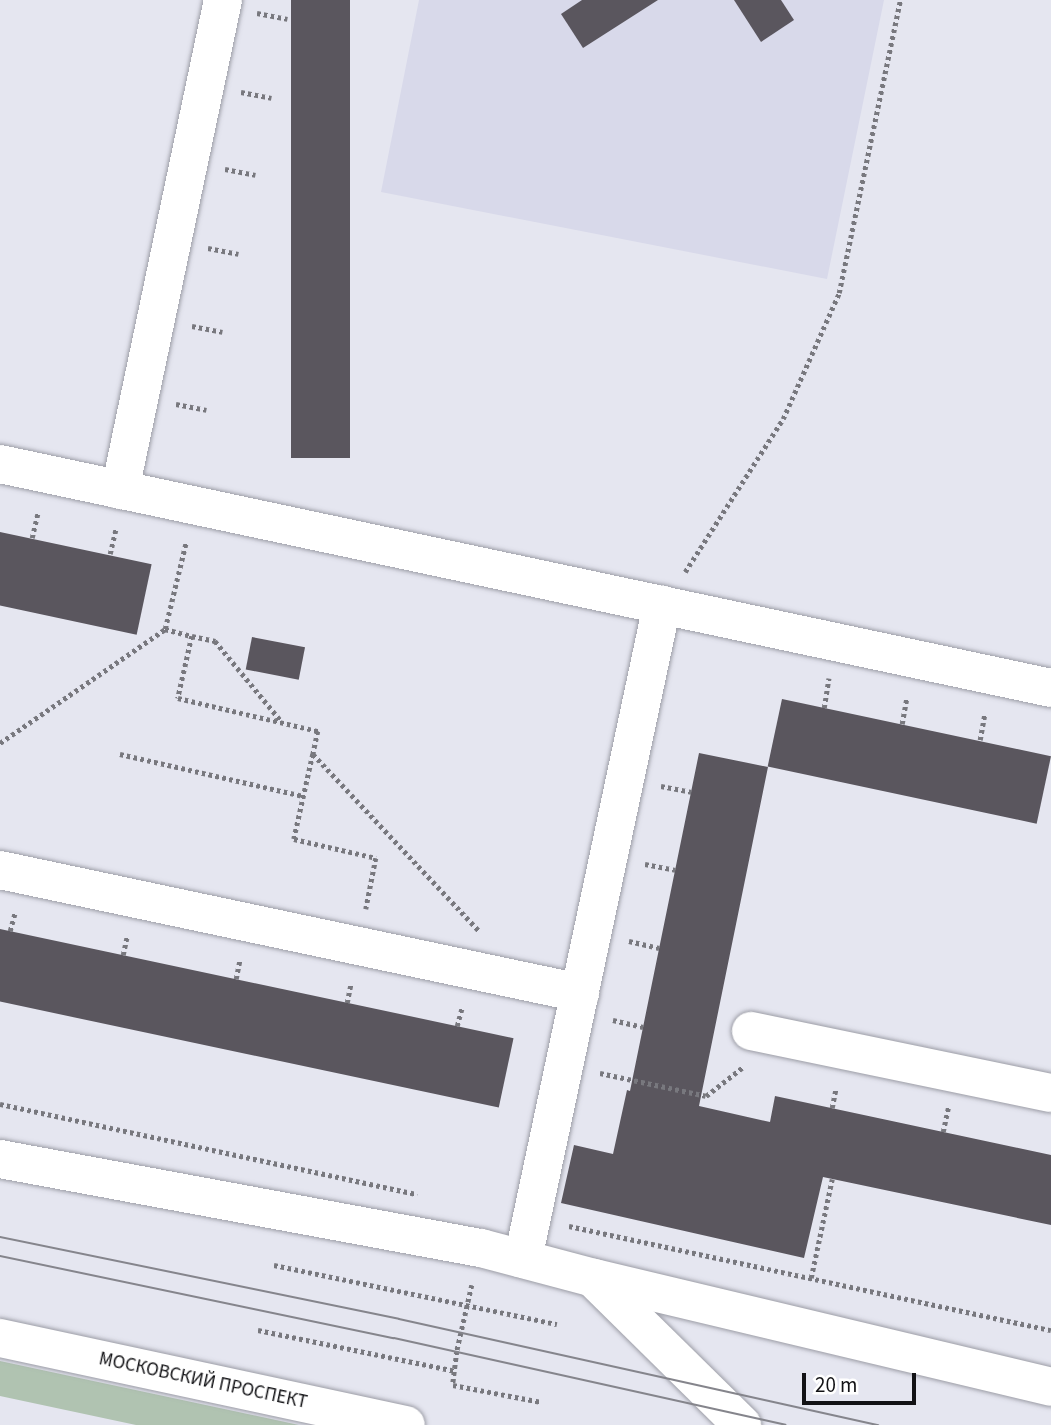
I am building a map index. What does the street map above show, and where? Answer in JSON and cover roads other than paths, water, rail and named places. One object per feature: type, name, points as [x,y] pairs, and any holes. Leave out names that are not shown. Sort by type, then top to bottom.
[{"type":"street","points":[[120,489],[223,0]]},
{"type":"street","points":[[0,464],[1051,688]]},
{"type":"street","points":[[523,1259],[662,605]]},
{"type":"street","points":[[0,870],[580,993]]},
{"type":"street","points":[[767,1034],[1051,1093]]},
{"type":"street","points":[[0,1159],[481,1248],[594,1278],[1051,1387]]},
{"type":"street","points":[[594,1278],[742,1425]]},
{"type":"street","name":"МОСКОВСКИЙ ПРОСПЕКТ","points":[[0,1338],[406,1425]]},
{"type":"tram line","points":[[0,1237],[399,1319],[878,1425]]},
{"type":"tram line","points":[[0,1256],[394,1338],[785,1425]]}]
